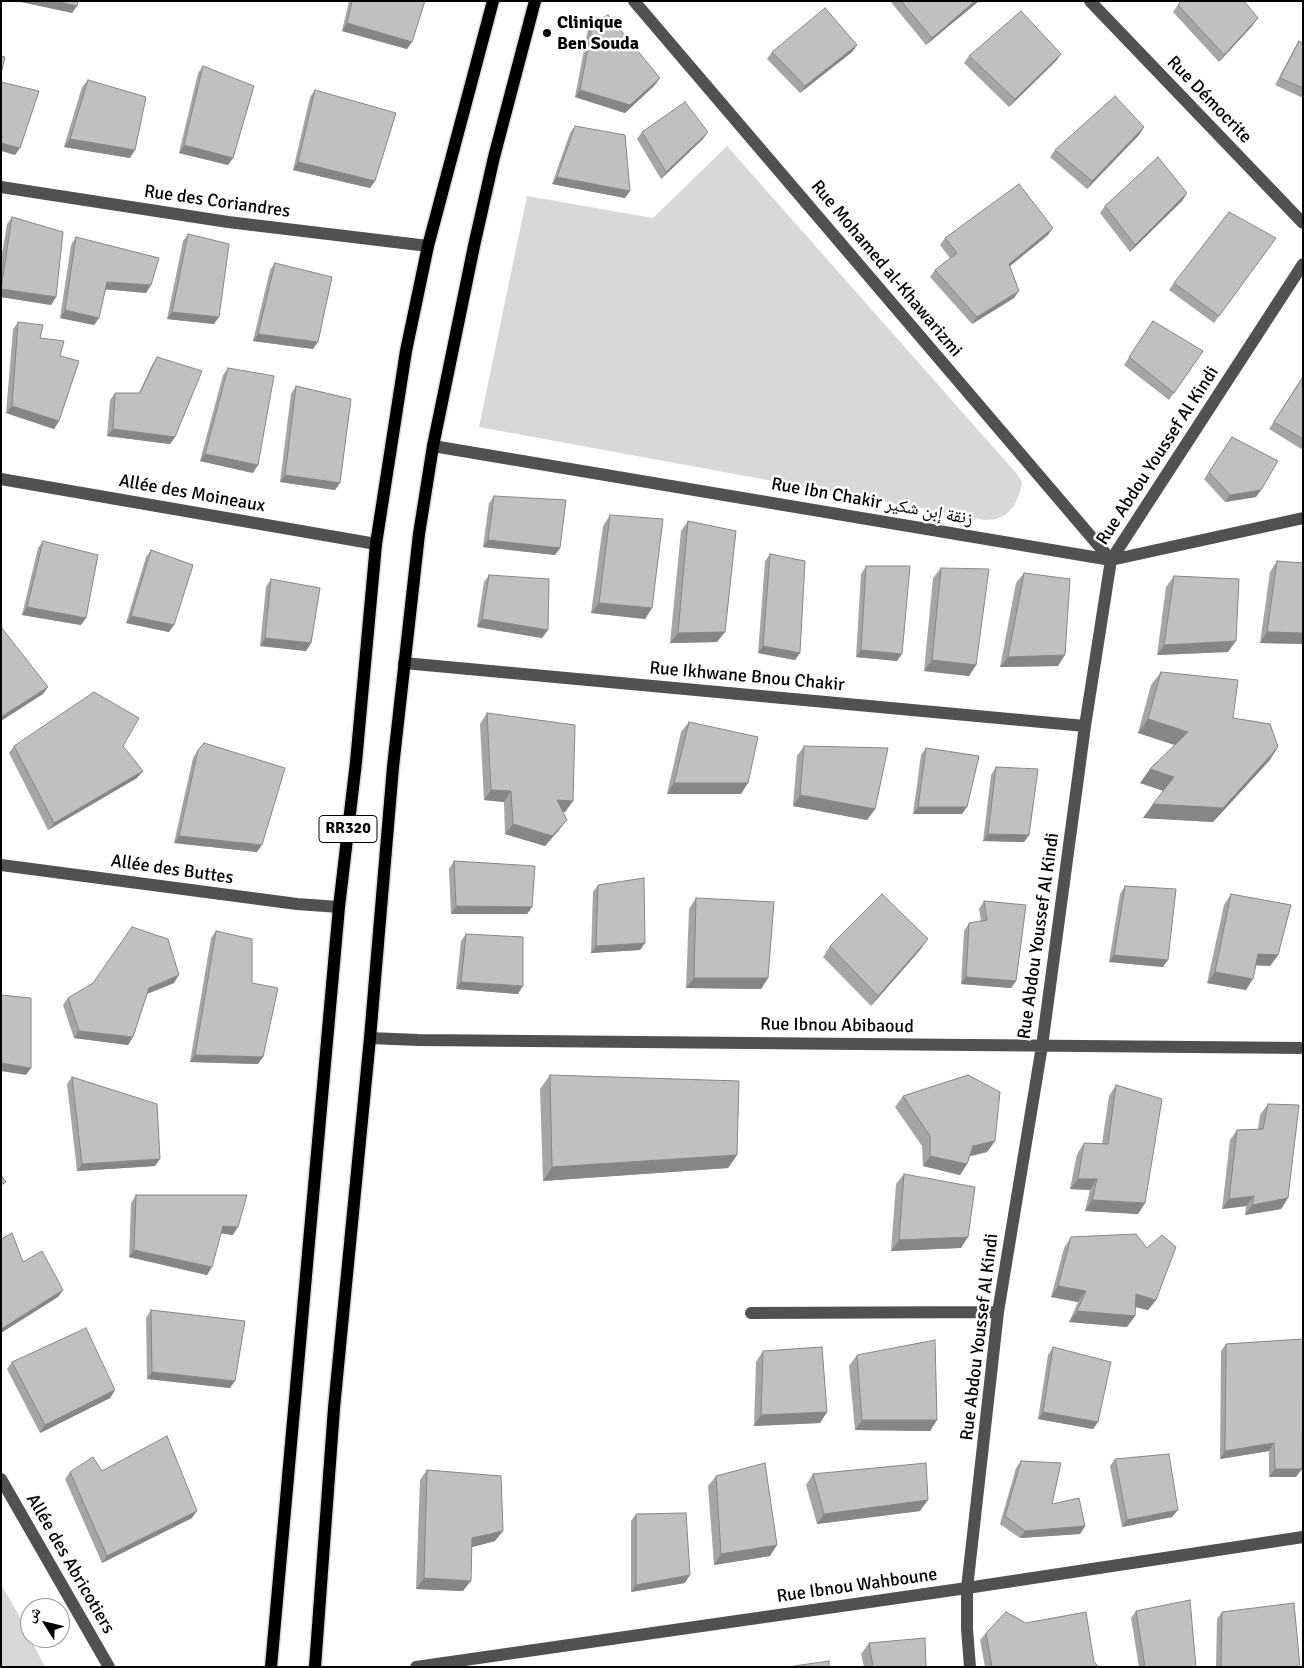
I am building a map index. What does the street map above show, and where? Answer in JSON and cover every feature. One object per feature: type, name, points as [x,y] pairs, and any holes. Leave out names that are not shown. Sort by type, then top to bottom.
[{"type":"main road","name":"RR320","points":[[270,1667],[339,906],[356,762],[376,544],[406,351],[428,246],[493,1]]},
{"type":"main road","name":"RR320","points":[[315,1667],[334,1408],[393,776],[419,534],[433,446],[478,228],[496,148],[535,1]]},
{"type":"street","name":"Rue Mohamed al-Khawarizmi","points":[[634,1],[1111,560]]},
{"type":"street","name":"Rue Démocrite","points":[[1090,1],[1303,223]]},
{"type":"street","name":"Rue des Coriandres","points":[[1,187],[228,222],[428,246]]},
{"type":"street","name":"Rue Abdou Youssef Al Kindi","points":[[970,1667],[967,1629],[967,1588],[998,1312],[1042,1046],[1085,726],[1111,560],[1303,264]]},
{"type":"street","name":"Rue Ibn Chakir زنقة إبن شكير","points":[[433,446],[1111,560],[1303,518]]},
{"type":"street","name":"Allée des Moineaux","points":[[1,480],[376,544]]},
{"type":"street","name":"Rue Ikhwane Bnou Chakir","points":[[404,663],[1085,726]]},
{"type":"street","name":"Allée des Buttes","points":[[2,864],[297,904],[339,906]]},
{"type":"street","name":"Rue Ibnou Abibaoud","points":[[370,1038],[1303,1048]]},
{"type":"street","points":[[751,1313],[998,1312]]},
{"type":"street","name":"Allée des Abricotiers","points":[[1,1479],[109,1667]]},
{"type":"street","name":"Rue Ibnou Wahboune","points":[[416,1667],[967,1588],[1303,1537]]},
{"type":"shaded area","points":[[727,146],[1017,474],[1022,482],[1020,492],[1014,506],[1005,515],[997,519],[985,520],[479,427],[527,196],[653,218]]},
{"type":"shaded area","points":[[1,1584],[20,1618],[20,1648],[35,1648],[45,1667],[1,1667]]},
{"type":"building","points":[[55,1],[78,1],[77,6]]},
{"type":"building","points":[[352,1],[425,1],[412,42],[347,23]]},
{"type":"building","points":[[901,1],[975,1],[932,38]]},
{"type":"building","points":[[1181,1],[1244,1],[1258,18],[1224,55],[1178,5]]},
{"type":"building","points":[[825,8],[857,45],[805,86],[772,52]]},
{"type":"building","points":[[1021,11],[1061,54],[1015,99],[969,56]]},
{"type":"building","points":[[608,15],[660,78],[630,105],[580,90],[593,22]]},
{"type":"building","points":[[1299,41],[1303,44],[1303,88],[1280,78]]},
{"type":"building","points":[[1,56],[5,57],[1,74]]},
{"type":"building","points":[[203,66],[254,86],[233,158],[184,145]]},
{"type":"building","points":[[88,80],[146,97],[135,150],[70,139]]},
{"type":"building","points":[[1,82],[39,91],[20,148],[1,143]]},
{"type":"building","points":[[315,90],[396,113],[375,181],[298,162]]},
{"type":"building","points":[[1115,96],[1144,127],[1092,181],[1055,150]]},
{"type":"building","points":[[685,102],[708,132],[666,172],[642,132]]},
{"type":"building","points":[[575,126],[625,135],[630,191],[557,177]]},
{"type":"building","points":[[1158,157],[1187,193],[1135,245],[1105,206]]},
{"type":"building","points":[[1019,184],[1053,228],[1009,264],[1019,291],[977,317],[935,270],[957,253],[945,238]]},
{"type":"building","points":[[1229,212],[1276,238],[1219,316],[1174,283]]},
{"type":"building","points":[[12,217],[63,232],[56,297],[1,289]]},
{"type":"building","points":[[188,234],[229,244],[219,317],[172,312]]},
{"type":"building","points":[[76,237],[159,258],[151,285],[107,282],[99,318],[65,310]]},
{"type":"building","points":[[275,263],[332,277],[318,342],[258,334]]},
{"type":"building","points":[[1153,321],[1203,351],[1174,393],[1129,357]]},
{"type":"building","points":[[18,322],[43,325],[40,338],[64,341],[60,356],[79,361],[59,421],[12,406]]},
{"type":"building","points":[[157,357],[202,371],[175,437],[113,429],[115,393],[140,393]]},
{"type":"building","points":[[228,368],[274,376],[258,465],[205,454]]},
{"type":"building","points":[[1303,377],[1303,439],[1274,422]]},
{"type":"building","points":[[296,386],[351,399],[340,483],[285,475]]},
{"type":"building","points":[[1232,437],[1278,461],[1261,490],[1230,495],[1209,472]]},
{"type":"building","points":[[494,496],[566,500],[560,548],[488,540]]},
{"type":"building","points":[[610,515],[663,519],[652,608],[599,603]]},
{"type":"building","points":[[688,521],[736,531],[725,632],[678,633]]},
{"type":"building","points":[[43,541],[98,555],[86,618],[27,607]]},
{"type":"building","points":[[151,550],[193,565],[174,625],[131,616]]},
{"type":"building","points":[[770,554],[805,561],[800,653],[763,646]]},
{"type":"building","points":[[1277,561],[1303,563],[1303,633],[1267,632]]},
{"type":"building","points":[[866,566],[910,566],[902,654],[861,650]]},
{"type":"building","points":[[941,568],[989,569],[976,665],[932,660]]},
{"type":"building","points":[[1024,573],[1070,579],[1065,655],[1008,657]]},
{"type":"building","points":[[489,575],[549,579],[548,630],[482,619]]},
{"type":"building","points":[[1174,576],[1239,579],[1236,641],[1164,645]]},
{"type":"building","points":[[271,579],[320,588],[311,643],[265,638]]},
{"type":"building","points":[[1,627],[48,687],[1,717]]},
{"type":"building","points":[[1161,672],[1238,680],[1233,718],[1270,724],[1278,747],[1223,808],[1153,804],[1174,777],[1150,769],[1188,732],[1148,719]]},
{"type":"building","points":[[94,692],[139,718],[123,746],[143,771],[54,823],[14,746]]},
{"type":"building","points":[[487,713],[575,725],[573,801],[557,800],[567,820],[552,836],[513,824],[511,791],[491,790]]},
{"type":"building","points":[[689,722],[758,737],[748,783],[674,783]]},
{"type":"building","points":[[204,743],[285,768],[262,845],[179,836],[198,750]]},
{"type":"building","points":[[804,746],[888,748],[875,809],[800,795]]},
{"type":"building","points":[[926,748],[979,756],[967,807],[918,807]]},
{"type":"building","points":[[996,767],[1038,769],[1029,835],[988,834]]},
{"type":"building","points":[[454,861],[535,866],[532,907],[456,906]]},
{"type":"building","points":[[644,878],[645,943],[596,946],[598,885]]},
{"type":"building","points":[[1125,886],[1176,889],[1168,960],[1114,955]]},
{"type":"building","points":[[882,894],[928,939],[878,996],[830,946]]},
{"type":"building","points":[[1231,894],[1291,905],[1278,955],[1258,954],[1253,979],[1215,972]]},
{"type":"building","points":[[696,898],[774,902],[768,978],[694,978]]},
{"type":"building","points":[[984,901],[1026,905],[1016,981],[966,977],[969,923],[987,920]]},
{"type":"building","points":[[132,927],[168,939],[179,975],[149,988],[133,1037],[79,1031],[68,998],[93,983]]},
{"type":"building","points":[[216,931],[252,939],[252,983],[278,988],[263,1057],[195,1055]]},
{"type":"building","points":[[466,934],[523,937],[523,986],[461,982]]},
{"type":"building","points":[[1,995],[31,998],[31,1068],[1,1063]]},
{"type":"building","points":[[550,1075],[739,1081],[737,1155],[552,1167]]},
{"type":"building","points":[[968,1075],[1000,1092],[995,1141],[973,1146],[967,1164],[930,1156],[930,1136],[903,1096]]},
{"type":"building","points":[[72,1077],[157,1104],[160,1159],[82,1164]]},
{"type":"building","points":[[1116,1085],[1162,1099],[1145,1203],[1092,1200],[1097,1179],[1078,1179],[1084,1143],[1108,1144]]},
{"type":"building","points":[[1268,1104],[1299,1105],[1288,1198],[1252,1205],[1254,1196],[1229,1199],[1237,1130],[1263,1129]]},
{"type":"building","points":[[904,1174],[975,1187],[968,1237],[899,1240]]},
{"type":"building","points":[[1,1175],[6,1182],[1,1185]]},
{"type":"building","points":[[136,1195],[247,1195],[238,1227],[223,1226],[212,1267],[134,1250]]},
{"type":"building","points":[[12,1233],[23,1262],[42,1251],[63,1290],[1,1329],[1,1239]]},
{"type":"building","points":[[1136,1234],[1147,1248],[1162,1235],[1176,1247],[1156,1300],[1136,1294],[1135,1316],[1077,1311],[1086,1291],[1058,1286],[1071,1237]]},
{"type":"building","points":[[151,1310],[245,1321],[235,1381],[152,1372]]},
{"type":"building","points":[[86,1328],[115,1390],[45,1425],[12,1362]]},
{"type":"building","points":[[1303,1339],[1302,1469],[1275,1469],[1274,1443],[1225,1451],[1226,1344]]},
{"type":"building","points":[[935,1340],[937,1420],[862,1420],[857,1355]]},
{"type":"building","points":[[822,1347],[827,1412],[761,1415],[763,1351]]},
{"type":"building","points":[[1053,1347],[1111,1362],[1098,1422],[1043,1412]]},
{"type":"building","points":[[167,1436],[197,1511],[107,1556],[70,1472],[93,1457],[102,1471]]},
{"type":"building","points":[[1169,1454],[1178,1510],[1127,1520],[1115,1459]]},
{"type":"building","points":[[1021,1461],[1061,1463],[1052,1504],[1079,1498],[1085,1526],[1025,1531],[1005,1516]]},
{"type":"building","points":[[765,1463],[777,1545],[721,1554],[716,1476]]},
{"type":"building","points":[[926,1463],[928,1500],[824,1514],[813,1474]]},
{"type":"building","points":[[427,1470],[501,1476],[503,1531],[472,1538],[471,1581],[424,1578]]},
{"type":"building","points":[[686,1513],[690,1575],[636,1585],[636,1514]]},
{"type":"building","points":[[1190,1600],[1196,1667],[1145,1667],[1136,1611]]},
{"type":"building","points":[[1294,1603],[1300,1667],[1221,1667],[1222,1612]]},
{"type":"building","points":[[1006,1612],[1026,1623],[1086,1612],[1094,1662],[1099,1667],[992,1667],[986,1633]]},
{"type":"building","points":[[925,1638],[926,1667],[873,1667],[869,1643]]},
{"type":"building","points":[[829,1661],[829,1667],[787,1667]]},
{"type":"place","name":"Clinique Ben Souda","points":[[547,33]]}]
